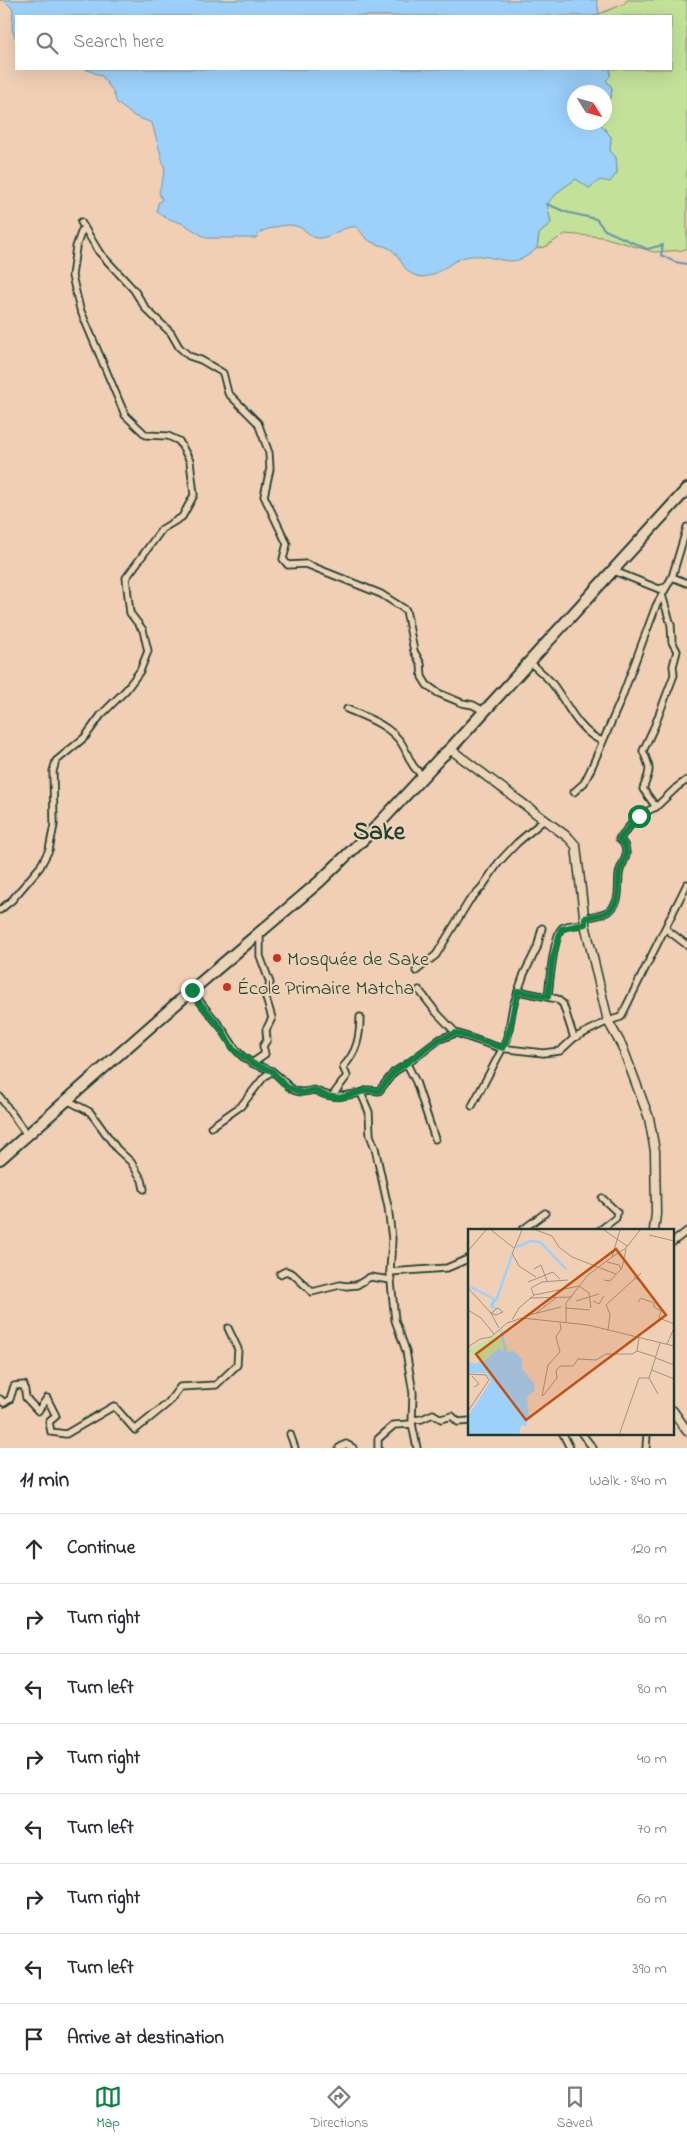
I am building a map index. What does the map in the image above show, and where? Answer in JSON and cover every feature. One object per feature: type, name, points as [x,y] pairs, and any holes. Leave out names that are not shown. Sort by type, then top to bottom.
[{"type":"highway","points":[[0,1159],[192,990],[319,882],[375,828],[614,571],[687,489]]},
{"type":"main road","points":[[450,749],[569,838],[576,846],[585,921],[608,1021],[622,1046],[650,1118],[655,1150],[656,1214],[654,1229]]},
{"type":"main road","points":[[674,1412],[687,1431]]},
{"type":"street","points":[[81,222],[99,252],[134,290],[146,309],[171,333],[179,347],[189,356],[201,360],[223,373],[228,393],[258,423],[269,453],[270,469],[264,496],[287,544],[283,559],[286,563],[288,565],[306,564],[381,594],[406,610],[414,651],[421,664],[422,677],[427,684],[438,693],[484,710]]},
{"type":"street","points":[[0,910],[12,900],[40,867],[49,850],[54,825],[53,771],[56,761],[85,737],[101,714],[126,690],[140,671],[148,650],[143,630],[130,613],[126,578],[162,529],[182,517],[194,495],[190,461],[179,441],[168,436],[146,435],[125,415],[80,309],[72,276],[76,248],[82,230]]},
{"type":"street","points":[[574,792],[584,783],[620,702],[662,595],[672,577],[687,527]]},
{"type":"street","points":[[614,571],[659,589],[666,587]]},
{"type":"street","points":[[672,577],[687,582]]},
{"type":"street","points":[[656,807],[642,789],[650,775],[643,751],[674,675],[673,666],[677,651],[672,642],[671,624],[662,595]]},
{"type":"street","points":[[527,663],[531,663],[550,681],[573,715],[591,737],[602,742]]},
{"type":"street","points":[[347,709],[377,722],[402,743],[412,766],[423,776]]},
{"type":"street","points":[[548,997],[552,961],[559,932],[563,927],[609,912],[616,903],[620,890],[620,869],[625,863],[625,846],[619,839],[639,816],[656,807],[687,780]]},
{"type":"street","points":[[416,971],[436,955],[469,901],[482,887],[499,862],[517,843],[544,820]]},
{"type":"street","points":[[419,990],[456,1033],[503,1048],[529,1052],[552,1052],[565,1048],[574,1038],[608,1021],[621,1017],[628,999],[666,929],[687,884]]},
{"type":"street","points":[[472,1106],[492,1069],[500,1049],[503,1048],[510,1029],[513,1006],[542,928]]},
{"type":"street","points":[[666,929],[687,944]]},
{"type":"street","points":[[252,1063],[265,1054],[263,1046],[267,1040],[266,1030],[272,1018],[266,998],[270,983],[260,956],[260,934]]},
{"type":"street","points":[[192,990],[199,1002],[221,1028],[233,1049],[252,1063],[272,1071],[287,1087],[302,1093],[314,1090],[326,1096],[333,1095],[340,1098],[368,1090],[379,1091],[394,1072],[440,1039],[456,1033]]},
{"type":"street","points":[[518,991],[557,999],[563,1004],[574,1038]]},
{"type":"street","points":[[333,1095],[347,1076],[343,1067],[352,1057],[360,1034],[360,1017]]},
{"type":"street","points":[[406,1064],[416,1082],[435,1138]]},
{"type":"street","points":[[211,1127],[241,1106],[272,1071]]},
{"type":"street","points":[[361,1093],[369,1112],[370,1135],[375,1148],[388,1207],[392,1239],[390,1272],[395,1320],[406,1352],[412,1386],[412,1422],[417,1448]]},
{"type":"street","points":[[0,1097],[27,1135]]},
{"type":"street","points":[[67,1100],[90,1112],[117,1149],[131,1162],[142,1180],[144,1188]]},
{"type":"street","points":[[601,1229],[616,1218],[618,1212],[602,1198]]},
{"type":"street","points":[[523,1229],[545,1213]]},
{"type":"street","points":[[674,1241],[687,1231]]},
{"type":"street","points":[[390,1272],[447,1268],[468,1259]]},
{"type":"street","points":[[280,1274],[286,1271],[293,1274],[312,1292],[340,1285],[357,1284],[370,1277],[391,1280]]},
{"type":"street","points":[[0,1400],[4,1403],[10,1400],[14,1386],[24,1385],[26,1398],[38,1411],[47,1398],[56,1416],[49,1422],[51,1432],[66,1434],[114,1406],[134,1430],[168,1403],[180,1387],[216,1385],[237,1365],[238,1349],[228,1328]]},
{"type":"street","points":[[378,1448],[378,1439],[394,1425],[412,1422],[432,1414],[442,1419],[452,1416],[458,1422],[468,1421]]},
{"type":"street","points":[[290,1434],[295,1448]]},
{"type":"street","points":[[564,1436],[570,1448]]},
{"type":"street","points":[[584,1436],[593,1448]]},
{"type":"street","points":[[339,1448],[346,1444],[353,1448]]},
{"type":"green space","points":[[627,0],[687,0],[687,248],[683,250],[654,252],[603,237],[565,234],[545,247],[537,248],[539,234],[551,223],[547,204],[560,190],[576,179],[589,188],[600,180],[617,173],[616,157],[610,151],[611,137],[606,130],[612,130],[612,85],[606,80],[610,76],[610,70],[672,70],[672,15],[596,15],[624,4]]},
{"type":"water","points":[[4,0],[597,0],[599,14],[15,15],[15,37],[12,30],[13,9]]},
{"type":"water","points":[[87,70],[610,70],[610,76],[606,80],[610,85],[567,85],[567,130],[606,130],[611,137],[610,151],[616,157],[617,173],[610,182],[600,180],[589,188],[576,179],[560,190],[547,204],[551,223],[539,234],[537,248],[527,256],[510,261],[485,256],[465,257],[429,276],[423,277],[409,272],[391,249],[370,241],[357,227],[347,228],[320,238],[312,236],[299,227],[288,225],[265,230],[256,238],[206,238],[184,224],[164,217],[157,211],[158,203],[162,200],[159,192],[165,170],[152,123],[134,116],[117,103],[113,92],[102,76]]},
{"type":"waterway","points":[[547,204],[566,212],[596,219],[605,230],[647,249],[663,245],[661,255],[675,262],[687,264]]},
{"type":"place","name":"Mosquée de Sake","points":[[277,958]]},
{"type":"place","name":"École Primaire Matcha","points":[[227,987]]},
{"type":"district","name":"Sake","points":[[379,830]]},
{"type":"route","points":[[192,990],[199,1002],[221,1028],[233,1049],[241,1053],[252,1063],[272,1071],[287,1087],[302,1093],[314,1090],[326,1096],[333,1095],[340,1098],[368,1090],[379,1091],[394,1072],[440,1039],[456,1033],[503,1048],[510,1029],[513,1006],[518,991],[548,997],[552,961],[561,929],[563,927],[585,924],[585,918],[609,912],[616,903],[620,890],[620,869],[625,863],[626,852],[623,842],[619,839],[622,832],[639,816]]}]
